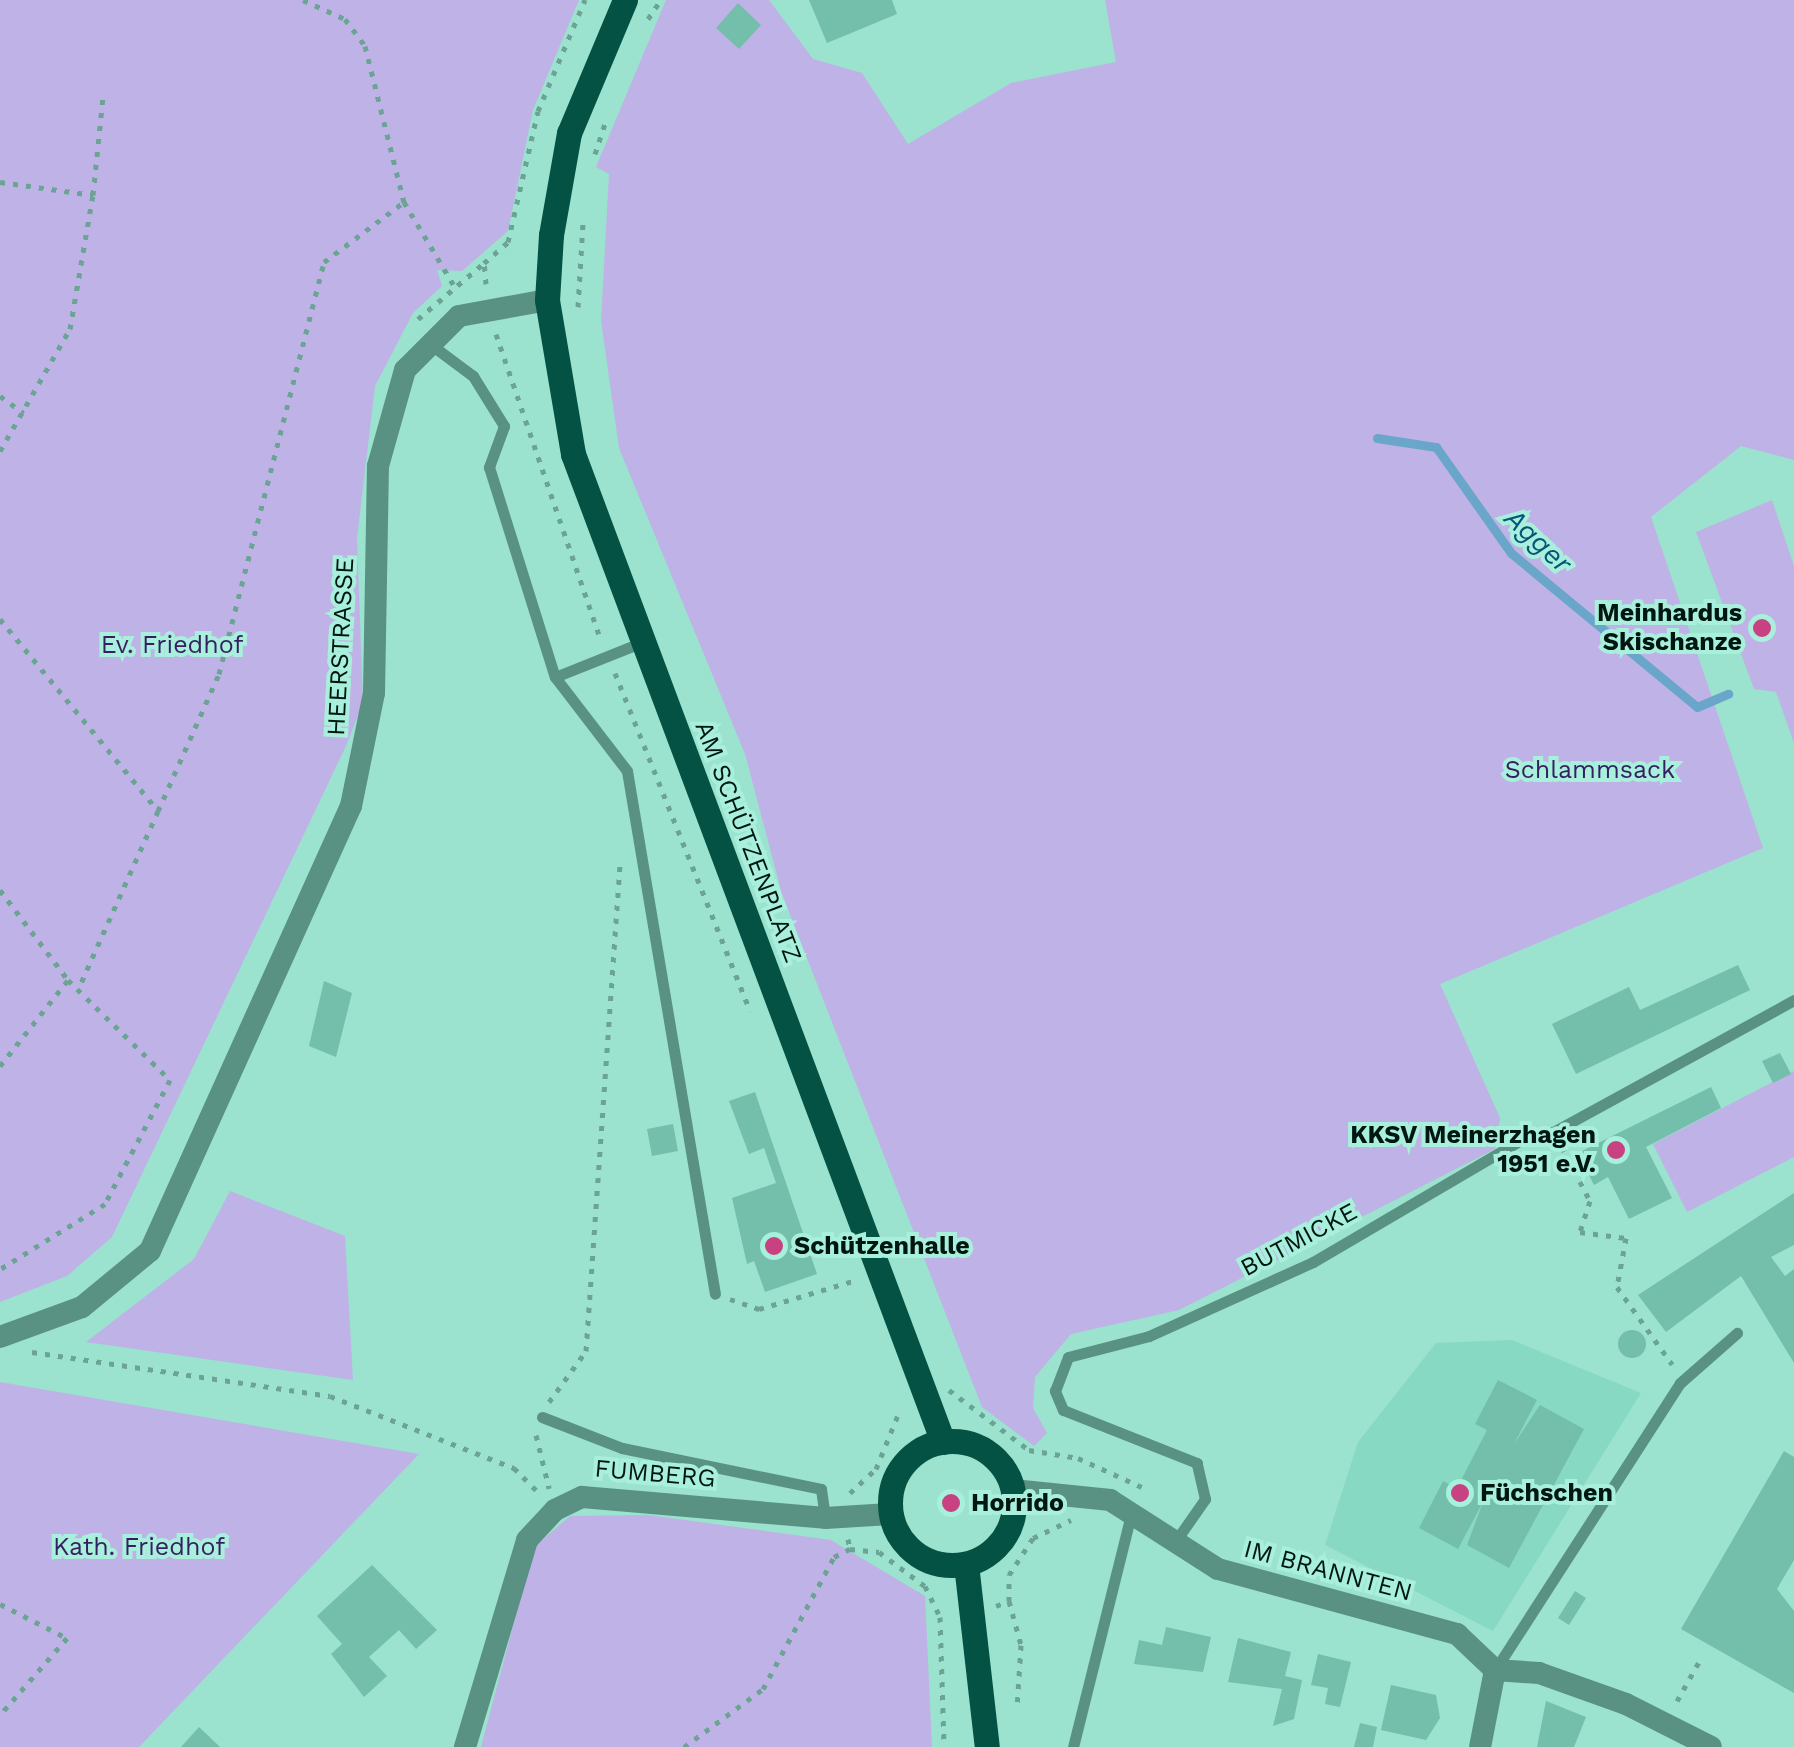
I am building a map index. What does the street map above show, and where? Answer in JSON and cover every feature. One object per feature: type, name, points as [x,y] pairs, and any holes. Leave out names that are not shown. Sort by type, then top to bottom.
[{"type":"main road","points":[[546,300],[568,133],[624,0]]},
{"type":"main road","name":"AM SCHÜTZENPLATZ","points":[[546,300],[573,454],[640,643],[935,1393]]},
{"type":"main road","points":[[935,1393],[943,1442]]},
{"type":"main road","points":[[943,1442],[979,1447],[1012,1490],[1009,1528],[966,1564],[926,1560],[890,1514],[896,1475],[943,1442]]},
{"type":"main road","points":[[966,1564],[987,1747]]},
{"type":"street","name":"HEERSTRASSE","points":[[10,1344],[82,1307],[150,1250],[289,952],[366,750],[378,466],[404,370],[426,342],[489,306],[546,300]]},
{"type":"street","name":"IM BRANNTEN","points":[[1012,1490],[1068,1492],[1132,1510],[1218,1569],[1457,1634],[1495,1670]]},
{"type":"street","name":"FUMBERG","points":[[555,1510],[582,1497],[835,1518],[890,1514]]},
{"type":"street","points":[[465,1747],[527,1540],[555,1510]]},
{"type":"street","points":[[1480,1747],[1495,1670],[1539,1674],[1666,1720],[1711,1747]]},
{"type":"lane","points":[[426,342],[473,376],[504,426],[490,467],[555,677],[626,771],[714,1294]]},
{"type":"lane","points":[[555,677],[640,643]]},
{"type":"lane","name":"BUTMICKE","points":[[1178,1539],[1205,1499],[1198,1463],[1064,1410],[1055,1391],[1068,1358],[1149,1336],[1313,1262],[1519,1141],[1554,1132],[1794,1000]]},
{"type":"lane","points":[[1495,1670],[1683,1380],[1737,1332]]},
{"type":"lane","points":[[542,1417],[622,1448],[821,1489],[835,1518]]},
{"type":"lane","points":[[1072,1747],[1132,1510]]},
{"type":"path","points":[[303,0],[345,19],[365,46],[404,202],[452,284]]},
{"type":"path","points":[[586,0],[538,111],[508,242],[484,263],[489,306],[542,489],[754,1020]]},
{"type":"path","points":[[642,29],[661,0]]},
{"type":"path","points":[[0,451],[70,329],[93,194],[102,96]]},
{"type":"path","points":[[592,171],[612,104]]},
{"type":"path","points":[[0,182],[93,194]]},
{"type":"path","points":[[80,985],[219,674],[324,262],[404,202]]},
{"type":"path","points":[[579,321],[586,205]]},
{"type":"path","points":[[0,396],[23,412]]},
{"type":"path","points":[[0,619],[158,810]]},
{"type":"path","points":[[555,1510],[535,1432],[586,1351],[621,848]]},
{"type":"path","points":[[0,890],[68,980],[80,985],[170,1080],[104,1204],[0,1269]]},
{"type":"path","points":[[0,1066],[68,980]]},
{"type":"path","points":[[1574,1168],[1590,1201],[1580,1232],[1626,1238],[1617,1287],[1683,1380]]},
{"type":"path","points":[[848,1262],[862,1297]]},
{"type":"path","points":[[714,1294],[760,1309],[856,1280]]},
{"type":"path","points":[[10,1344],[330,1396],[514,1468],[555,1510]]},
{"type":"path","points":[[949,1376],[954,1388],[1029,1450],[1078,1458],[1076,1473]]},
{"type":"path","points":[[935,1393],[954,1388]]},
{"type":"path","points":[[850,1550],[835,1518],[851,1486],[876,1469],[897,1434],[895,1394]]},
{"type":"path","points":[[1017,1708],[1020,1645],[1009,1601],[1009,1575],[1033,1538],[1070,1528],[1071,1516]]},
{"type":"path","points":[[684,1747],[763,1689],[828,1568],[850,1550],[879,1552],[925,1586],[940,1617],[944,1747]]},
{"type":"path","points":[[995,1606],[1009,1601]]},
{"type":"path","points":[[0,1604],[67,1638],[0,1715]]},
{"type":"path","points":[[1666,1720],[1700,1660]]},
{"type":"shaded area","name":"Füchschen","points":[[1512,1340],[1641,1393],[1493,1631],[1325,1545],[1358,1442],[1436,1343]]},
{"type":"green space","name":"Ev. Friedhof","points":[[0,0],[579,0],[533,110],[508,231],[462,271],[437,270],[442,286],[413,313],[375,386],[357,538],[363,703],[346,746],[112,1237],[67,1276],[0,1302]]},
{"type":"green space","name":"Schlammsack","points":[[666,0],[769,0],[813,59],[862,73],[908,144],[1011,83],[1116,62],[1105,0],[1794,0],[1794,460],[1741,446],[1651,517],[1763,848],[1440,984],[1500,1118],[1495,1149],[1179,1310],[1071,1334],[1035,1377],[1033,1408],[1047,1433],[1034,1446],[982,1407],[782,894],[745,754],[619,448],[601,321],[609,174],[596,167]]},
{"type":"green space","name":"Meinhardus Skischanze","points":[[1772,500],[1794,566],[1794,743],[1776,692],[1754,689],[1696,532]]},
{"type":"green space","points":[[1794,1071],[1794,1157],[1687,1212],[1653,1144]]},
{"type":"green space","points":[[230,1191],[345,1236],[353,1380],[86,1342],[194,1259]]},
{"type":"green space","name":"Kath. Friedhof","points":[[0,1382],[419,1454],[139,1747],[0,1747]]},
{"type":"green space","points":[[648,1515],[831,1540],[925,1596],[932,1747],[481,1747],[534,1547],[570,1516]]},
{"type":"building","points":[[809,0],[892,0],[897,14],[827,43]]},
{"type":"building","points":[[738,3],[761,25],[739,49],[716,28]]},
{"type":"building","points":[[1738,965],[1750,990],[1576,1074],[1552,1024],[1629,987],[1640,1010]]},
{"type":"building","points":[[324,981],[352,993],[336,1057],[309,1046]]},
{"type":"building","points":[[1780,1053],[1791,1074],[1773,1083],[1762,1061]]},
{"type":"building","name":"KKSV Meinerzhagen 1951 e.V.","points":[[1711,1087],[1721,1108],[1646,1147],[1672,1198],[1629,1219],[1608,1177],[1594,1185],[1578,1153]]},
{"type":"building","name":"Schützenhalle","points":[[755,1092],[817,1274],[765,1292],[754,1261],[747,1264],[732,1198],[776,1183],[764,1148],[749,1154],[729,1101]]},
{"type":"building","points":[[673,1124],[678,1151],[652,1156],[647,1129]]},
{"type":"building","points":[[1794,1193],[1794,1245],[1771,1257],[1785,1276],[1794,1269],[1794,1363],[1741,1276],[1666,1332],[1638,1295]]},
{"type":"building","points":[[1632,1330],[1642,1334],[1646,1344],[1642,1354],[1632,1358],[1622,1354],[1618,1344],[1622,1334]]},
{"type":"building","points":[[1498,1380],[1537,1400],[1514,1444],[1540,1405],[1584,1429],[1509,1568],[1467,1545],[1483,1502],[1458,1549],[1419,1528],[1443,1481],[1457,1488],[1487,1430],[1475,1424]]},
{"type":"building","points":[[1784,1451],[1794,1457],[1794,1560],[1777,1589],[1794,1611],[1794,1693],[1681,1629]]},
{"type":"building","points":[[372,1565],[437,1630],[416,1649],[399,1630],[369,1657],[387,1676],[364,1697],[331,1654],[342,1644],[317,1616]]},
{"type":"building","points":[[1575,1591],[1586,1598],[1569,1625],[1558,1618]]},
{"type":"building","points":[[1166,1627],[1211,1637],[1203,1672],[1134,1664],[1139,1640],[1162,1645]]},
{"type":"building","points":[[1238,1638],[1291,1652],[1285,1676],[1302,1680],[1294,1719],[1273,1726],[1282,1689],[1228,1682]]},
{"type":"building","points":[[1318,1654],[1351,1662],[1340,1707],[1325,1704],[1328,1688],[1311,1685]]},
{"type":"building","points":[[1391,1685],[1436,1695],[1440,1718],[1426,1740],[1381,1730]]},
{"type":"building","points":[[1546,1701],[1586,1717],[1574,1747],[1537,1747]]},
{"type":"building","points":[[1360,1723],[1377,1727],[1373,1747],[1354,1747]]},
{"type":"building","points":[[199,1727],[220,1747],[181,1747]]},
{"type":"waterway","name":"Agger","points":[[1377,438],[1436,447],[1511,553],[1697,707],[1728,694]]},
{"type":"place","name":"Meinhardus Skischanze","points":[[1762,628]]},
{"type":"place","name":"KKSV Meinerzhagen 1951 e.V.","points":[[1616,1150]]},
{"type":"place","name":"Schützenhalle","points":[[774,1246]]},
{"type":"place","name":"Füchschen","points":[[1460,1493]]},
{"type":"place","name":"Horrido","points":[[951,1503]]}]
